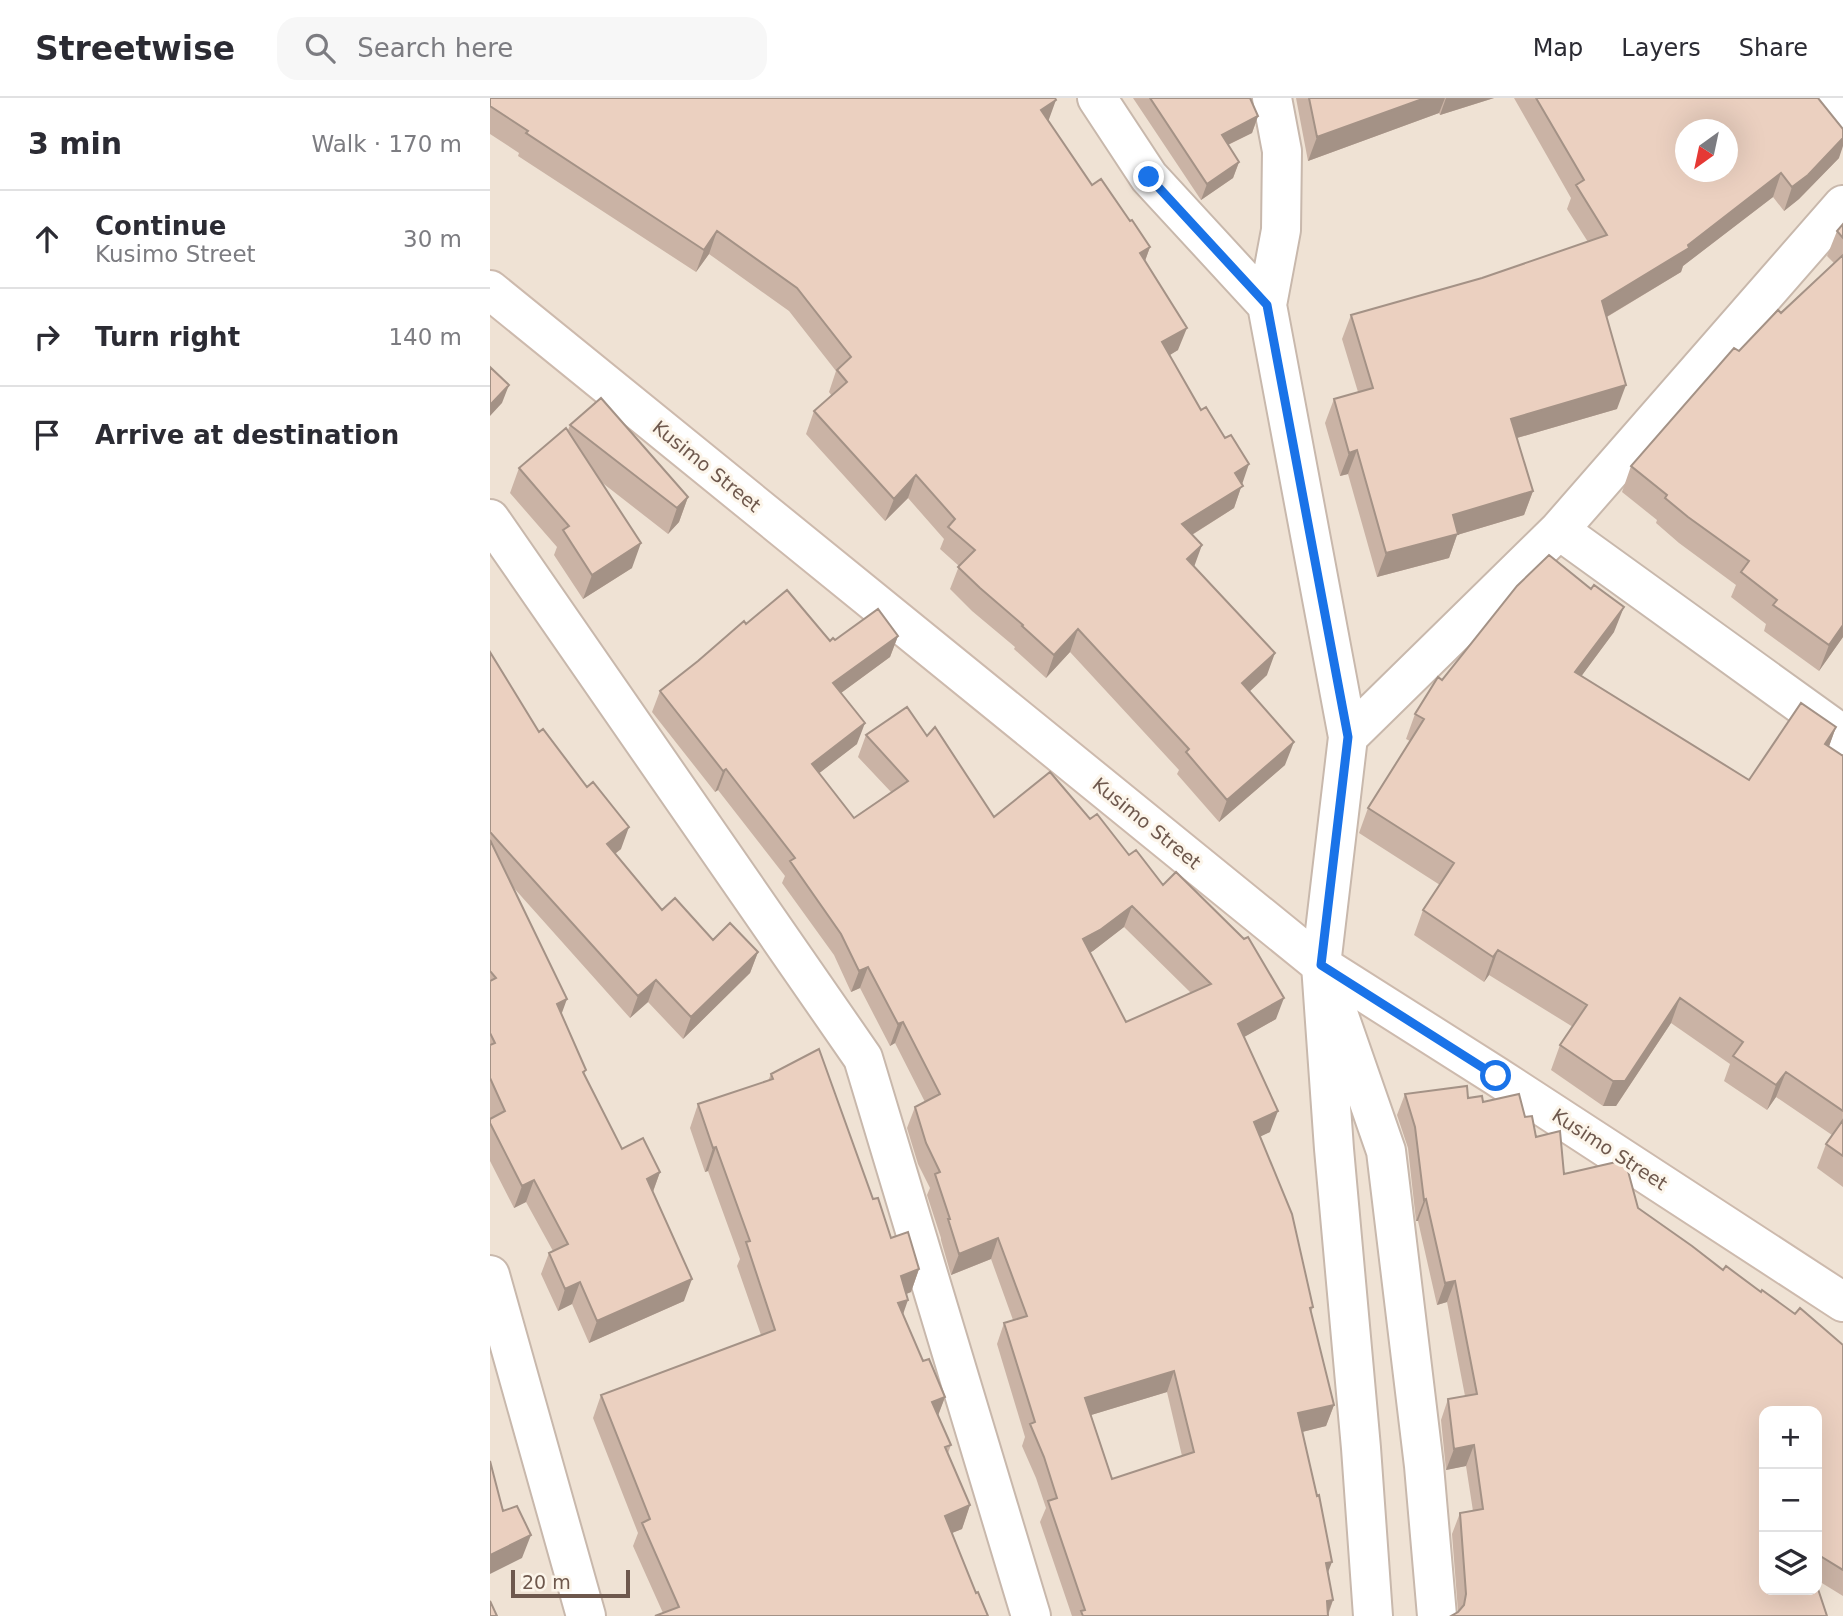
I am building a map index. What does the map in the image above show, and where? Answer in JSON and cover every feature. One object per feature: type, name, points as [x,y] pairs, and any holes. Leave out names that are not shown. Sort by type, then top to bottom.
[{"type":"street","points":[[1097,98],[1149,177],[1267,305]]},
{"type":"street","points":[[1272,98],[1282,151],[1281,230],[1267,305],[1348,737],[1321,965],[1373,1616]]},
{"type":"street","points":[[1830,98],[1843,113]]},
{"type":"street","points":[[1348,737],[1559,530],[1843,205]]},
{"type":"street","name":"Kusimo Street","points":[[490,290],[1321,965],[1843,1302]]},
{"type":"street","points":[[490,519],[863,1058],[1031,1616]]},
{"type":"street","points":[[1559,530],[1843,736]]},
{"type":"street","points":[[1321,965],[1386,1150],[1424,1465],[1437,1616]]},
{"type":"street","points":[[490,1275],[586,1616]]},
{"type":"shaded area","points":[[490,98],[1843,98],[1843,1616],[490,1616]]},
{"type":"building","points":[[490,98],[1055,98],[1056,100],[1041,110],[1092,185],[1101,179],[1130,221],[1132,220],[1150,247],[1140,253],[1187,328],[1162,342],[1201,410],[1206,407],[1225,438],[1231,435],[1249,464],[1235,473],[1243,486],[1182,524],[1202,545],[1187,559],[1275,653],[1242,683],[1294,742],[1227,800],[1186,752],[1189,749],[1078,629],[1054,655],[958,567],[975,550],[948,527],[955,519],[916,475],[894,499],[814,411],[847,382],[837,370],[851,357],[797,288],[717,231],[704,250],[526,133],[528,131],[490,106]]},
{"type":"building","points":[[1150,98],[1250,98],[1258,116],[1222,135],[1239,162],[1207,184]]},
{"type":"building","points":[[1309,98],[1425,98],[1317,137]]},
{"type":"building","points":[[1536,98],[1818,98],[1843,129],[1843,138],[1808,175],[1792,187],[1781,173],[1688,245],[1689,248],[1602,301],[1626,385],[1511,419],[1533,491],[1453,515],[1458,534],[1386,553],[1357,450],[1349,453],[1334,399],[1373,388],[1351,315],[1482,278],[1607,235],[1576,185],[1584,180]]},
{"type":"building","points":[[1843,224],[1843,238],[1837,231]]},
{"type":"building","points":[[1843,255],[1843,625],[1829,645],[1773,605],[1777,600],[1741,572],[1749,561],[1688,517],[1665,498],[1667,495],[1631,466],[1734,348],[1739,351],[1778,310],[1781,313]]},
{"type":"building","points":[[490,367],[509,385],[490,405]]},
{"type":"building","points":[[601,398],[688,497],[677,508],[570,425]]},
{"type":"building","points":[[566,428],[641,543],[592,575],[563,530],[569,526],[519,468]]},
{"type":"building","points":[[1549,555],[1591,589],[1594,585],[1624,607],[1575,672],[1749,780],[1801,703],[1836,727],[1825,744],[1843,756],[1843,1111],[1786,1072],[1776,1085],[1733,1056],[1743,1042],[1680,998],[1625,1081],[1613,1081],[1560,1045],[1587,1005],[1498,950],[1493,957],[1423,910],[1454,863],[1368,808],[1424,719],[1415,714],[1438,677],[1442,680],[1517,586]]},
{"type":"building","points":[[787,590],[830,641],[878,609],[898,636],[833,683],[865,723],[812,764],[854,818],[908,781],[866,735],[907,707],[927,736],[935,727],[994,817],[1050,772],[1090,819],[1097,814],[1129,855],[1136,850],[1163,885],[1176,872],[1244,939],[1248,937],[1284,998],[1238,1024],[1278,1111],[1254,1122],[1292,1214],[1313,1307],[1310,1308],[1334,1405],[1298,1413],[1317,1496],[1319,1495],[1332,1562],[1326,1563],[1333,1600],[1327,1601],[1328,1616],[1083,1616],[1081,1611],[1085,1610],[1048,1501],[1057,1498],[1030,1424],[1035,1422],[1004,1323],[1027,1316],[998,1238],[959,1254],[935,1174],[940,1172],[926,1143],[915,1107],[940,1094],[903,1022],[898,1024],[868,967],[859,971],[841,934],[790,861],[795,858],[726,769],[723,771],[660,691],[744,621],[746,624]],"holes":[[[1132,906],[1211,984],[1126,1022],[1083,939]],[[1174,1371],[1194,1452],[1112,1479],[1085,1398]]]},
{"type":"building","points":[[490,652],[539,732],[543,729],[587,787],[593,782],[629,827],[607,844],[662,910],[675,898],[713,940],[730,923],[758,952],[691,1017],[656,980],[638,996],[490,832]]},
{"type":"building","points":[[490,840],[567,999],[557,1004],[586,1070],[583,1072],[622,1149],[643,1138],[660,1172],[647,1179],[692,1279],[597,1321],[580,1282],[565,1289],[549,1253],[568,1244],[534,1180],[522,1186],[490,1123],[490,1119],[505,1111],[490,1078],[490,1045],[495,1043],[490,1033],[490,981],[496,978],[490,971]]},
{"type":"building","points":[[819,1049],[873,1199],[878,1198],[891,1238],[908,1232],[919,1269],[901,1276],[908,1300],[898,1303],[923,1361],[929,1359],[945,1397],[932,1402],[951,1445],[945,1447],[970,1505],[945,1516],[988,1616],[655,1616],[679,1607],[642,1523],[650,1519],[601,1395],[775,1330],[746,1242],[750,1241],[698,1104],[773,1079],[771,1074]]},
{"type":"building","points":[[1467,1086],[1468,1098],[1482,1096],[1483,1102],[1519,1094],[1525,1117],[1532,1116],[1536,1137],[1560,1131],[1564,1174],[1625,1160],[1638,1208],[1723,1270],[1726,1266],[1795,1314],[1800,1308],[1843,1345],[1843,1570],[1822,1557],[1822,1406],[1759,1406],[1759,1595],[1820,1595],[1827,1616],[1451,1616],[1464,1605],[1466,1594],[1460,1513],[1483,1509],[1474,1445],[1454,1449],[1448,1399],[1477,1394],[1455,1281],[1445,1283],[1426,1199],[1424,1200],[1415,1127],[1405,1094]]},
{"type":"building","points":[[1843,1120],[1843,1156],[1826,1144]]},
{"type":"building","points":[[490,1461],[503,1511],[517,1506],[531,1535],[490,1555]]},
{"type":"building","points":[[490,1601],[497,1616],[490,1616]]},
{"type":"route","points":[[1149,177],[1267,305],[1348,737],[1321,965],[1496,1076]]}]
